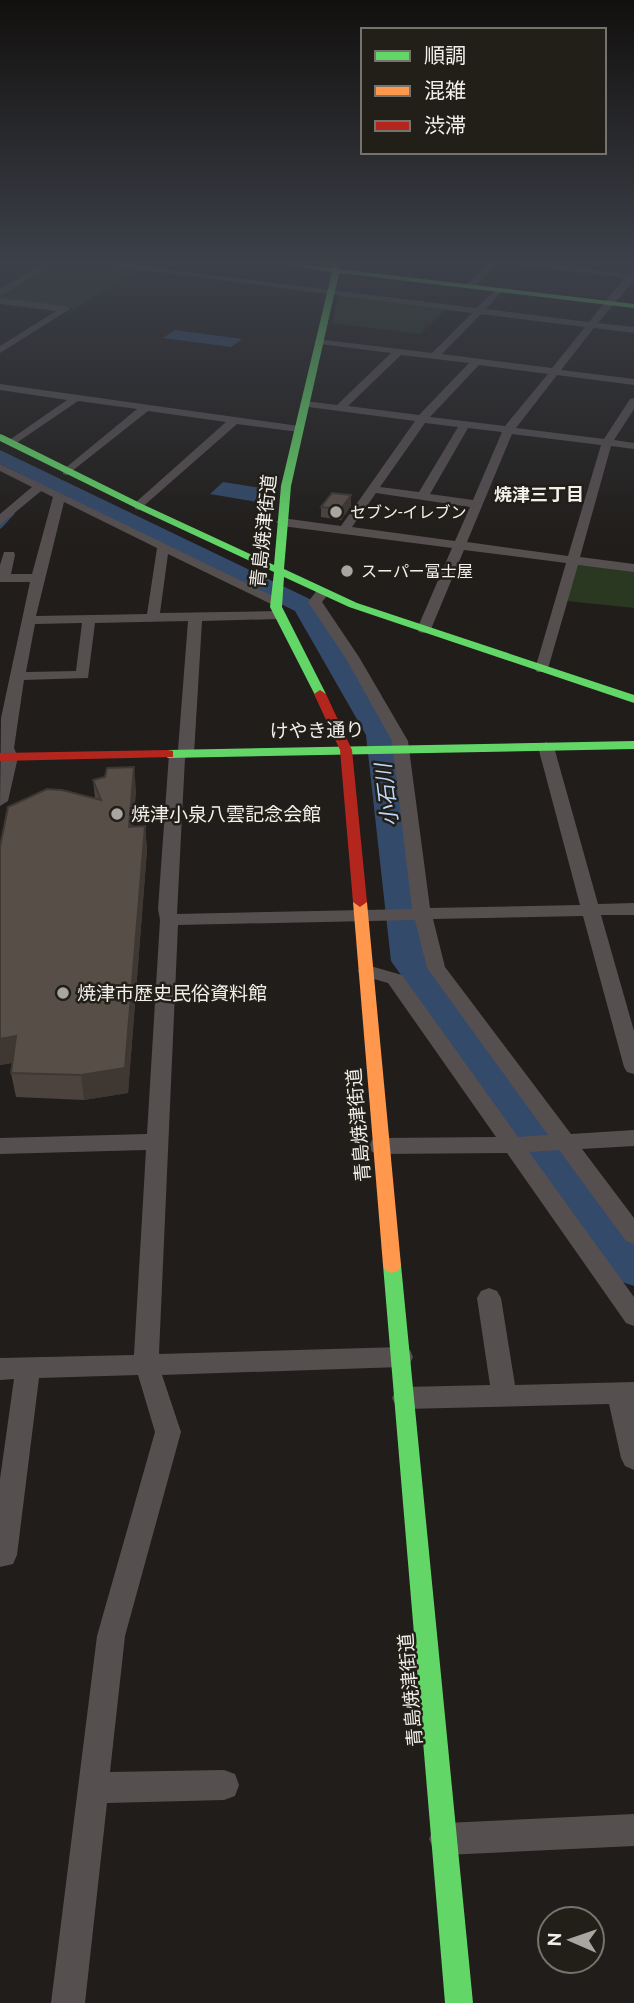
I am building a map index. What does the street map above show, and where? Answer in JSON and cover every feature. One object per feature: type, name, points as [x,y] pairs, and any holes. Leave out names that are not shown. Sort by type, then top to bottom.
[{"type":"main road","name":"青島焼津街道","points":[[316,357],[286,486],[277,577],[277,608],[346,750],[459,2003]]},
{"type":"main road","points":[[6,440],[277,577],[634,699]]},
{"type":"main road","name":"けやき通り","points":[[5,757],[634,745]]},
{"type":"street","points":[[340,408],[392,357]]},
{"type":"street","points":[[444,357],[634,382]]},
{"type":"street","points":[[424,629],[509,430],[567,357]]},
{"type":"street","points":[[344,530],[422,419],[476,362]]},
{"type":"street","points":[[0,387],[299,429]]},
{"type":"street","points":[[0,400],[16,389]]},
{"type":"street","points":[[6,440],[76,397]]},
{"type":"street","points":[[542,669],[607,442],[634,401]]},
{"type":"street","points":[[305,404],[634,446]]},
{"type":"street","points":[[67,472],[146,407]]},
{"type":"street","points":[[139,506],[235,420]]},
{"type":"street","points":[[423,496],[464,425]]},
{"type":"street","points":[[0,467],[163,547],[277,608]]},
{"type":"street","points":[[0,521],[21,500],[41,488]]},
{"type":"street","points":[[372,489],[477,504]]},
{"type":"street","points":[[0,801],[11,724],[9,718],[37,578],[59,496]]},
{"type":"street","points":[[282,522],[634,568]]},
{"type":"street","points":[[153,617],[163,547]]},
{"type":"street","points":[[9,555],[1,578],[37,578]]},
{"type":"street","points":[[323,593],[315,601],[352,657],[400,741],[398,749],[422,914],[436,968],[634,1235]]},
{"type":"street","points":[[30,620],[195,617],[277,608]]},
{"type":"street","points":[[68,2003],[111,1636],[168,1432],[146,1363],[169,920],[167,909],[195,617]]},
{"type":"street","points":[[19,676],[83,675],[89,618]]},
{"type":"street","points":[[546,747],[634,1067]]},
{"type":"street","points":[[169,920],[634,909]]},
{"type":"street","points":[[367,971],[395,979],[516,1144],[634,1316]]},
{"type":"street","points":[[380,1146],[516,1144],[634,1138]]},
{"type":"street","points":[[0,1146],[156,1142]]},
{"type":"street","points":[[489,1298],[504,1396]]},
{"type":"street","points":[[0,1369],[401,1357]]},
{"type":"street","points":[[3,1555],[28,1367]]},
{"type":"street","points":[[405,1398],[627,1394],[634,1458]]},
{"type":"street","points":[[93,1788],[224,1785]]},
{"type":"street","points":[[445,1839],[634,1830]]},
{"type":"green space","points":[[577,565],[634,570],[634,608],[567,601]]},
{"type":"water","points":[[223,482],[261,488],[257,502],[210,494]]},
{"type":"building","points":[[332,493],[351,495],[341,509],[321,507]]},
{"type":"building","points":[[134,767],[129,827],[145,826],[125,1068],[81,1075],[11,1073],[16,1036],[0,1039],[0,847],[8,807],[47,789],[101,800],[93,780],[105,777],[107,768]]},
{"type":"waterway","name":"小石川","points":[[0,456],[305,606],[380,735],[408,961],[634,1269]]},
{"type":"waterway","points":[[40,490],[53,482]]},
{"type":"waterway","points":[[0,527],[13,513]]},
{"type":"traffic: fast","points":[[316,357],[286,486],[276,607],[320,694]]},
{"type":"traffic: fast","points":[[0,437],[139,506],[353,605],[634,699]]},
{"type":"traffic: fast","points":[[168,754],[634,745]]},
{"type":"traffic: fast","points":[[392,1265],[459,2003]]},
{"type":"traffic: slow","points":[[360,902],[392,1265]]},
{"type":"traffic: jam","points":[[320,694],[346,750],[360,902]]},
{"type":"traffic: jam","points":[[0,757],[168,754]]},
{"type":"place","name":"セブン-イレブン","points":[[336,512]]},
{"type":"place","name":"スーパー富士屋","points":[[347,571]]},
{"type":"place","name":"焼津小泉八雲記念会館","points":[[117,814]]},
{"type":"place","name":"焼津市歴史民俗資料館","points":[[63,993]]},
{"type":"district","name":"焼津三丁目","points":[[539,495]]}]
